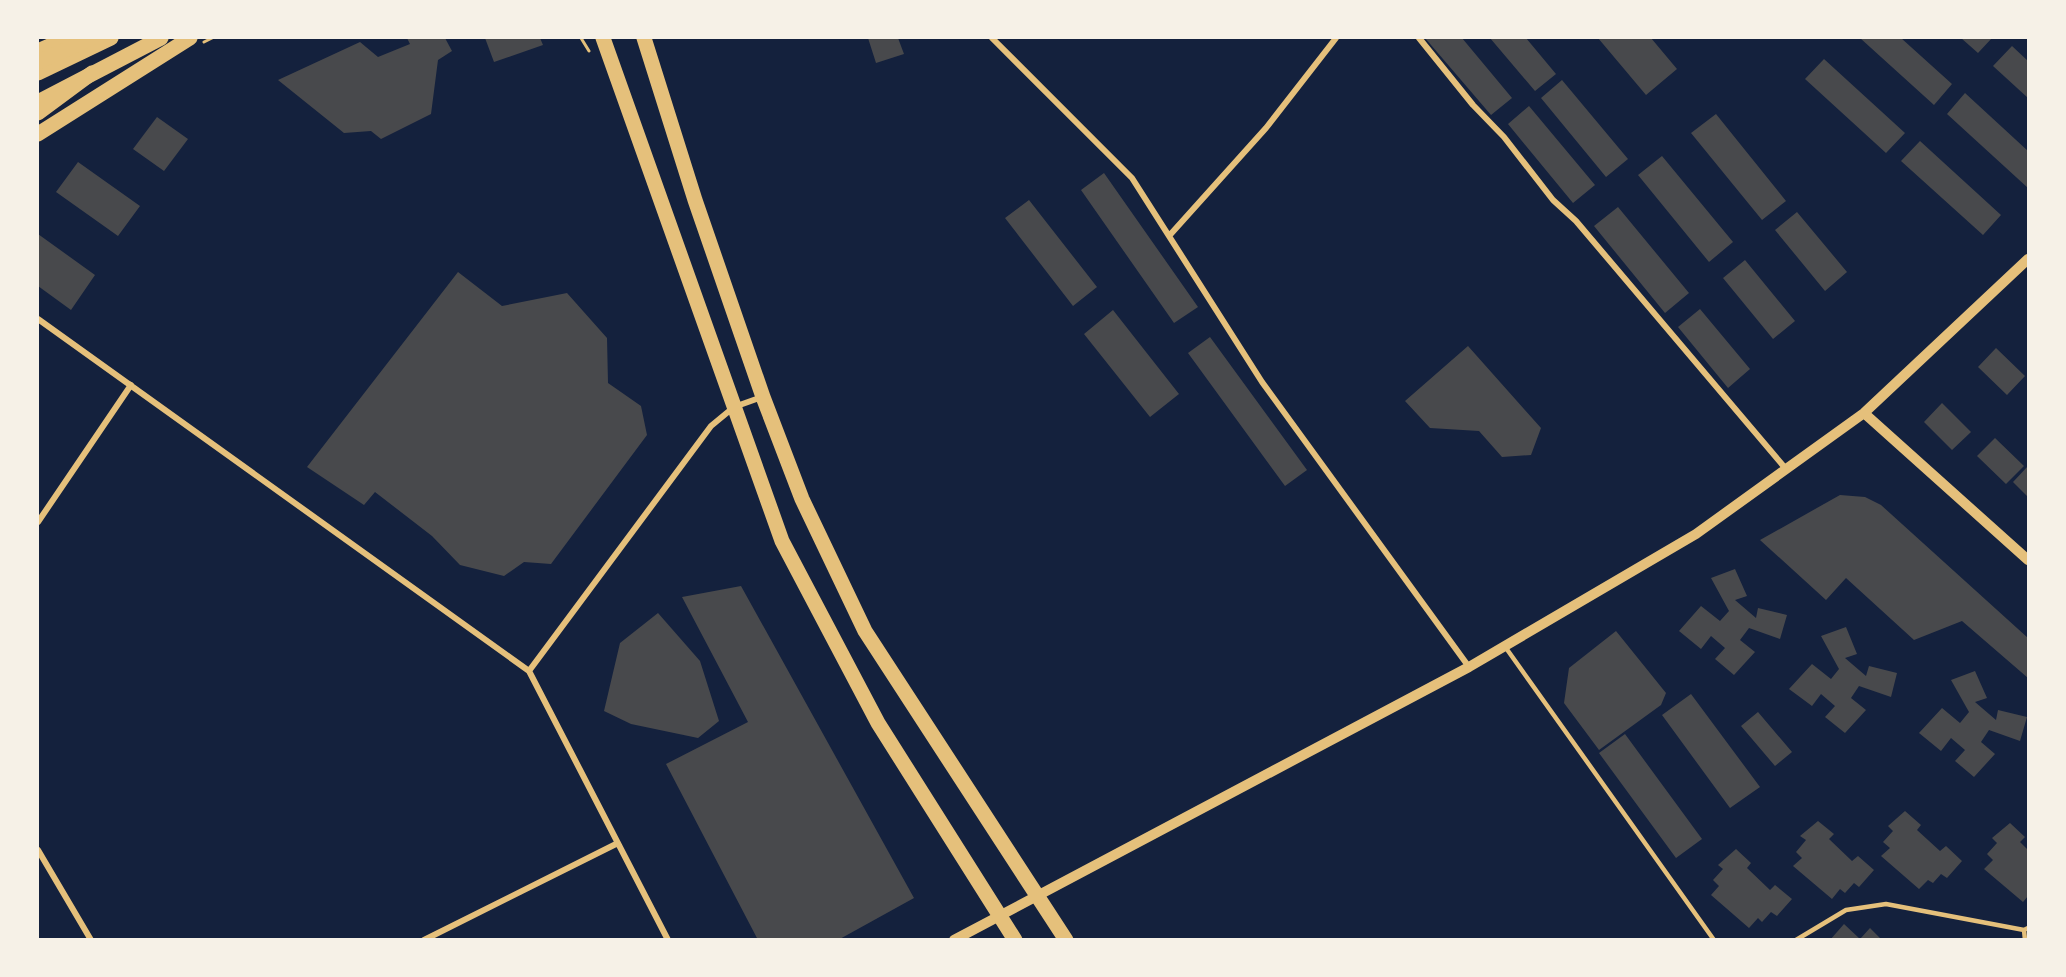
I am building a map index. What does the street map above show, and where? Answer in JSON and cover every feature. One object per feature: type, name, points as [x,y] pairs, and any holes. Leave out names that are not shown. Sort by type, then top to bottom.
[{"type":"main road","points":[[38,51],[68,38]]},
{"type":"main road","points":[[38,62],[92,38]]},
{"type":"main road","points":[[38,73],[111,38]]},
{"type":"main road","points":[[38,102],[161,38]]},
{"type":"main road","points":[[38,134],[190,38]]},
{"type":"main road","points":[[603,38],[782,541],[878,723],[1014,939]]},
{"type":"main road","points":[[644,38],[695,200],[763,397],[802,499],[865,631],[1066,939]]},
{"type":"main road","points":[[38,112],[92,73]]},
{"type":"street","points":[[992,38],[1123,167],[1146,198],[1262,382],[1469,668]]},
{"type":"street","points":[[1169,236],[1266,128],[1336,38]]},
{"type":"street","points":[[1419,38],[1473,105],[1504,137],[1553,200],[1576,221],[1786,469]]},
{"type":"street","points":[[954,939],[1506,648],[1696,534],[1864,413],[2028,259]]},
{"type":"street","points":[[38,319],[529,672],[668,939]]},
{"type":"street","points":[[38,522],[131,385]]},
{"type":"street","points":[[529,672],[711,426],[734,407],[763,397]]},
{"type":"street","points":[[1864,413],[2028,560]]},
{"type":"street","points":[[424,939],[618,843]]},
{"type":"street","points":[[38,850],[91,939]]},
{"type":"lane","points":[[1506,648],[1714,939]]},
{"type":"lane","points":[[1796,939],[1846,910],[1886,904],[2026,929],[2025,939]]},
{"type":"building","points":[[407,38],[445,38],[452,51],[438,60],[431,114],[381,139],[371,131],[344,133],[278,80],[360,42],[378,57],[410,44]]},
{"type":"building","points":[[485,38],[540,38],[543,45],[494,62]]},
{"type":"building","points":[[868,38],[898,38],[904,54],[876,63]]},
{"type":"building","points":[[1425,38],[1462,38],[1512,98],[1491,115]]},
{"type":"building","points":[[1490,38],[1526,38],[1556,74],[1535,91]]},
{"type":"building","points":[[1598,38],[1651,38],[1677,69],[1646,95]]},
{"type":"building","points":[[1860,38],[1901,38],[1952,84],[1934,105]]},
{"type":"building","points":[[1961,38],[1992,38],[1978,53]]},
{"type":"building","points":[[2012,46],[2028,61],[2028,98],[1993,66]]},
{"type":"building","points":[[1824,59],[1905,133],[1886,153],[1805,79]]},
{"type":"building","points":[[1562,80],[1628,159],[1606,177],[1541,98]]},
{"type":"building","points":[[1965,93],[2028,151],[2028,188],[1947,114]]},
{"type":"building","points":[[1529,106],[1595,185],[1573,203],[1508,124]]},
{"type":"building","points":[[1716,114],[1786,201],[1762,220],[1691,133]]},
{"type":"building","points":[[157,117],[188,139],[164,171],[133,149]]},
{"type":"building","points":[[1920,141],[2001,215],[1983,235],[1901,161]]},
{"type":"building","points":[[1662,156],[1733,242],[1709,262],[1638,175]]},
{"type":"building","points":[[78,162],[140,206],[118,236],[56,192]]},
{"type":"building","points":[[1104,173],[1198,307],[1174,323],[1081,190]]},
{"type":"building","points":[[1029,200],[1097,287],[1073,306],[1005,218]]},
{"type":"building","points":[[1618,207],[1689,293],[1665,313],[1594,226]]},
{"type":"building","points":[[1797,212],[1847,272],[1825,291],[1775,230]]},
{"type":"building","points":[[38,234],[95,275],[71,310],[38,286]]},
{"type":"building","points":[[1745,260],[1795,321],[1773,339],[1723,278]]},
{"type":"building","points":[[458,272],[502,306],[567,293],[607,338],[608,383],[641,406],[647,435],[551,564],[524,562],[504,576],[460,565],[432,536],[375,492],[364,505],[307,467]]},
{"type":"building","points":[[1700,309],[1750,369],[1728,388],[1678,327]]},
{"type":"building","points":[[1113,310],[1179,394],[1150,417],[1084,334]]},
{"type":"building","points":[[1210,337],[1307,470],[1285,486],[1188,353]]},
{"type":"building","points":[[1468,346],[1541,428],[1531,455],[1502,457],[1479,431],[1430,428],[1405,401]]},
{"type":"building","points":[[1996,348],[2025,376],[2007,395],[1978,367]]},
{"type":"building","points":[[1942,403],[1971,432],[1952,450],[1924,422]]},
{"type":"building","points":[[1995,438],[2024,466],[2006,484],[1977,456]]},
{"type":"building","points":[[2028,466],[2028,497],[2013,482]]},
{"type":"building","points":[[1840,495],[1865,497],[1881,505],[2028,638],[2028,678],[1962,621],[1914,640],[1846,578],[1826,600],[1760,540]]},
{"type":"building","points":[[1735,569],[1747,596],[1735,600],[1756,618],[1758,608],[1787,615],[1780,639],[1749,628],[1740,640],[1755,652],[1734,675],[1715,659],[1725,648],[1711,636],[1701,649],[1679,631],[1701,606],[1720,621],[1729,611],[1711,578]]},
{"type":"building","points":[[741,586],[914,898],[838,940],[758,940],[666,764],[748,722],[682,597]]},
{"type":"building","points":[[658,613],[700,661],[719,721],[698,738],[631,724],[604,711],[620,643]]},
{"type":"building","points":[[1846,627],[1857,654],[1845,658],[1866,676],[1869,666],[1897,673],[1891,697],[1859,686],[1851,698],[1866,710],[1845,733],[1825,717],[1835,706],[1821,694],[1812,706],[1789,689],[1812,664],[1831,679],[1839,669],[1821,636]]},
{"type":"building","points":[[1616,631],[1666,693],[1661,705],[1599,750],[1564,703],[1569,668]]},
{"type":"building","points":[[1975,671],[1987,698],[1975,702],[1996,720],[1998,710],[2027,717],[2020,741],[1989,730],[1981,742],[1995,754],[1974,777],[1955,761],[1965,750],[1951,738],[1941,751],[1919,733],[1942,708],[1960,723],[1969,712],[1951,680]]},
{"type":"building","points":[[1691,694],[1760,787],[1730,808],[1662,715]]},
{"type":"building","points":[[1758,712],[1792,752],[1775,766],[1741,726]]},
{"type":"building","points":[[1625,734],[1702,839],[1676,858],[1599,753]]},
{"type":"building","points":[[1905,811],[1921,825],[1917,830],[1940,851],[1946,846],[1962,861],[1947,878],[1941,874],[1933,883],[1928,880],[1919,889],[1881,856],[1890,848],[1883,842],[1893,831],[1888,826]]},
{"type":"building","points":[[1818,821],[1834,834],[1829,839],[1852,861],[1858,856],[1874,870],[1859,887],[1854,883],[1845,893],[1840,889],[1832,899],[1793,866],[1802,858],[1796,852],[1806,840],[1800,836]]},
{"type":"building","points":[[2010,823],[2025,837],[2020,842],[2028,850],[2028,896],[2023,902],[1984,869],[1993,860],[1987,854],[1997,843],[1992,838]]},
{"type":"building","points":[[1736,849],[1751,863],[1747,868],[1770,890],[1775,885],[1792,899],[1777,916],[1771,912],[1762,922],[1758,918],[1749,928],[1711,895],[1719,886],[1713,880],[1723,869],[1718,865]]},
{"type":"building","points":[[1844,924],[1860,939],[1870,928],[1882,940],[1830,940]]}]
